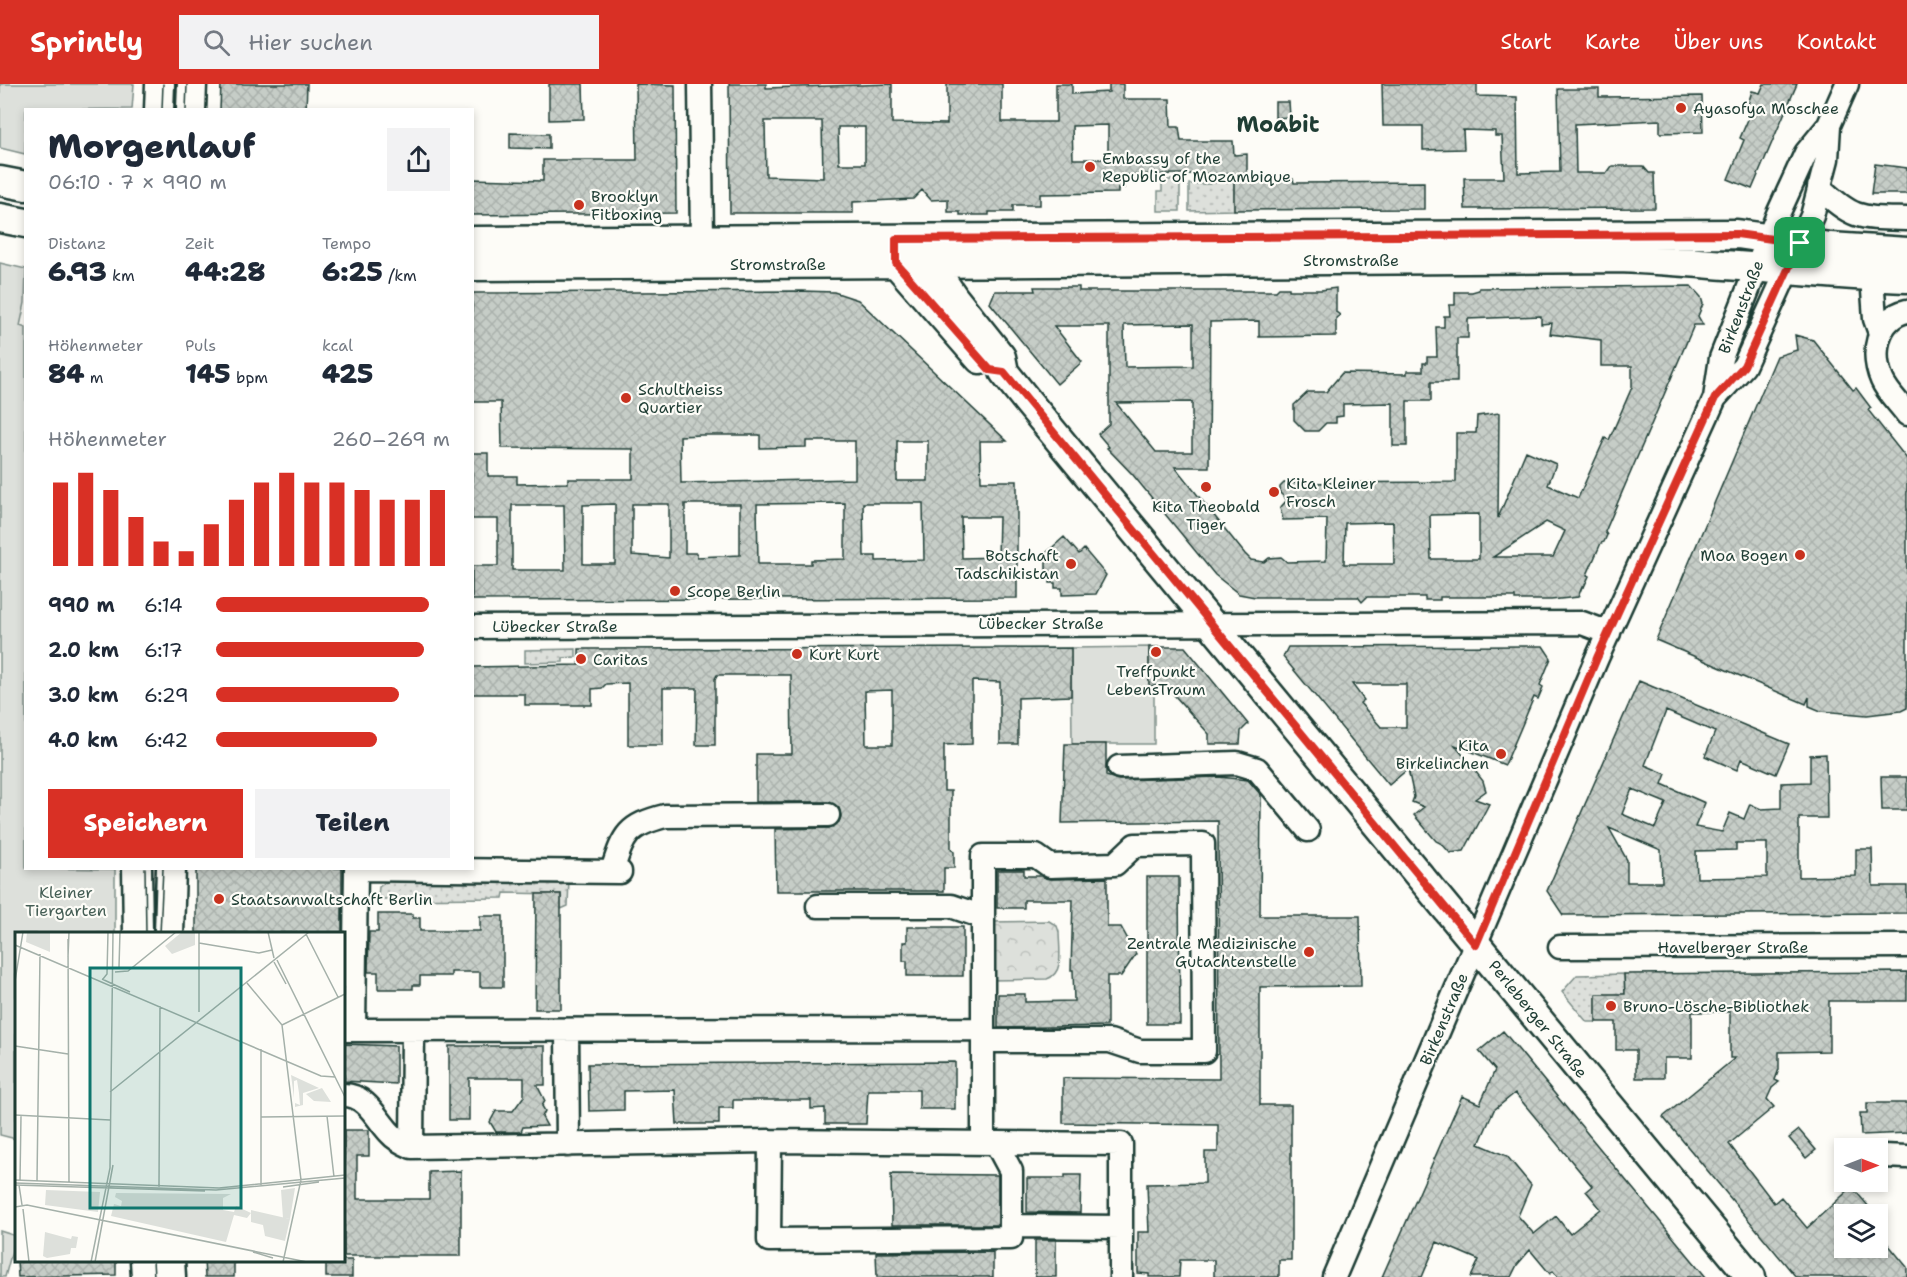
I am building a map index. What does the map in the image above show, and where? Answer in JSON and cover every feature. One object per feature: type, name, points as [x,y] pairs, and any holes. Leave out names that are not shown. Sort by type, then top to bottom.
[{"type":"main road","points":[[159,108],[160,84]]},
{"type":"main road","points":[[191,108],[192,84]]},
{"type":"main road","points":[[0,181],[24,186]]},
{"type":"main road","points":[[0,218],[24,223]]},
{"type":"main road","name":"Stromstraße","points":[[474,266],[896,251],[1618,247],[1737,234],[1800,243],[1907,252]]},
{"type":"main road","name":"Stromstraße","points":[[474,241],[702,240],[896,251]]},
{"type":"main road","name":"Stromstraße","points":[[1618,247],[1756,267],[1907,278]]},
{"type":"main road","name":"Perleberger Straße","points":[[896,251],[990,370],[1004,372]]},
{"type":"main road","name":"Perleberger Straße","points":[[928,251],[954,298],[1001,357],[1004,372],[1751,1277]]},
{"type":"main road","points":[[137,870],[138,932]]},
{"type":"main road","points":[[169,932],[171,870]]},
{"type":"main road","points":[[145,1262],[146,1277]]},
{"type":"main road","points":[[170,1262],[171,1277]]},
{"type":"street","points":[[700,84],[702,240]]},
{"type":"street","name":"Birkenstraße","points":[[1334,1277],[1608,633],[1715,398],[1721,358],[1768,239],[1806,153],[1829,125],[1847,84]]},
{"type":"street","name":"Birkenstraße","points":[[1715,398],[1744,366],[1812,216],[1827,159],[1829,125]]},
{"type":"street","points":[[1819,187],[1839,206],[1862,218],[1907,219]]},
{"type":"street","points":[[1872,276],[1875,319],[1880,333]]},
{"type":"street","points":[[1907,311],[1891,319],[1880,333],[1876,350],[1882,382],[1907,414]]},
{"type":"street","name":"Lübecker Straße","points":[[474,627],[1582,623],[1608,633]]},
{"type":"street","points":[[1119,767],[1237,763],[1257,770],[1308,830]]},
{"type":"street","points":[[474,870],[616,871],[623,838],[643,822],[665,816],[828,815]]},
{"type":"street","points":[[356,870],[349,1030],[983,1035],[1110,1041],[1140,1051],[1204,1051],[1203,844],[1135,844],[1115,864],[1050,866],[1036,856],[983,856],[983,1035],[989,1142],[1011,1171],[1011,1238],[769,1240],[770,1141]]},
{"type":"street","points":[[818,906],[951,906],[983,917]]},
{"type":"street","name":"Havelberger Straße","points":[[1560,947],[1907,946]]},
{"type":"street","points":[[412,1147],[413,1030]]},
{"type":"street","points":[[567,1030],[568,1145]]},
{"type":"street","points":[[345,1095],[367,1104],[392,1135],[412,1147],[770,1141],[1121,1144],[1121,1277]]},
{"type":"street","points":[[1888,1156],[1907,1157]]},
{"type":"street","points":[[1011,1226],[1121,1227]]},
{"type":"green space","points":[[0,84],[134,84],[132,108],[24,108],[24,154],[0,148]]},
{"type":"green space","points":[[1211,174],[1234,174],[1234,210],[1189,211],[1189,184],[1211,184]]},
{"type":"green space","points":[[1162,180],[1180,180],[1180,211],[1158,211],[1158,191],[1162,191]]},
{"type":"green space","name":"Kleiner Tiergarten","points":[[0,263],[24,269],[24,308],[20,326],[24,327],[24,870],[115,870],[115,932],[15,932],[15,1139],[0,1135]]},
{"type":"green space","points":[[1149,647],[1149,686],[1154,686],[1154,744],[1072,744],[1071,648]]},
{"type":"green space","points":[[576,649],[576,657],[563,658],[563,662],[525,663],[525,650]]},
{"type":"green space","points":[[569,878],[568,906],[561,909],[561,894],[504,893],[503,898],[380,899],[378,896],[379,887],[389,880]]},
{"type":"green space","points":[[1049,921],[1057,926],[1059,932],[1060,959],[1053,976],[1047,979],[991,980],[990,922]]},
{"type":"green space","points":[[1624,974],[1625,994],[1596,995],[1596,1022],[1587,1022],[1562,992],[1577,975]]},
{"type":"green space","points":[[0,1231],[15,1236],[15,1240],[5,1277],[0,1277]]},
{"type":"building","points":[[221,84],[307,84],[306,108],[220,108]]},
{"type":"building","points":[[549,84],[583,84],[584,119],[549,120]]},
{"type":"building","points":[[636,84],[675,85],[676,213],[474,215],[474,179],[543,181],[543,160],[637,160]]},
{"type":"building","points":[[729,84],[766,84],[766,88],[892,84],[892,123],[947,124],[947,84],[1002,84],[1002,122],[1056,122],[1056,84],[1072,84],[1072,94],[1109,92],[1109,84],[1123,84],[1123,99],[1170,99],[1171,127],[1179,127],[1181,141],[1233,141],[1234,155],[1247,154],[1247,176],[1273,176],[1273,180],[1293,179],[1294,183],[1424,182],[1424,209],[1234,210],[1234,174],[1179,174],[1124,175],[1124,188],[1118,188],[1118,193],[1040,194],[1040,205],[1013,205],[1013,212],[989,212],[989,215],[960,215],[960,212],[948,212],[948,199],[931,200],[922,190],[913,199],[853,202],[853,213],[730,213]],"holes":[[[765,121],[822,121],[823,178],[766,176]],[[1108,125],[1108,159],[1073,159],[1072,126]],[[838,127],[865,127],[865,164],[839,164]]]},
{"type":"building","points":[[1382,84],[1477,84],[1477,96],[1517,97],[1518,173],[1560,172],[1558,89],[1599,89],[1599,97],[1702,96],[1703,132],[1660,133],[1660,120],[1575,124],[1576,173],[1607,173],[1612,166],[1643,166],[1649,173],[1654,173],[1655,208],[1465,209],[1464,178],[1504,178],[1502,136],[1495,136],[1495,131],[1463,130],[1464,149],[1423,150],[1423,126],[1383,126]]},
{"type":"building","points":[[1764,84],[1797,84],[1752,189],[1728,179],[1744,140],[1740,138],[1753,108],[1748,104],[1752,91],[1760,93]]},
{"type":"building","points":[[1275,102],[1289,102],[1290,117],[1275,118]]},
{"type":"building","points":[[510,133],[549,134],[549,149],[510,148]]},
{"type":"building","points":[[1875,164],[1907,168],[1907,194],[1871,194]]},
{"type":"building","points":[[1691,286],[1701,297],[1703,304],[1698,316],[1703,325],[1694,325],[1605,532],[1607,535],[1601,543],[1587,575],[1589,576],[1578,597],[1515,600],[1515,597],[1440,597],[1440,600],[1425,600],[1425,597],[1367,597],[1362,602],[1358,597],[1255,597],[1239,594],[1215,575],[1133,475],[1107,448],[1109,447],[1098,434],[1109,424],[1109,326],[1054,326],[1082,362],[1057,384],[990,303],[995,291],[1035,291],[1034,287],[1079,287],[1079,291],[1276,291],[1279,288],[1321,290],[1336,288],[1336,312],[1340,315],[1336,318],[1336,336],[1259,337],[1259,321],[1210,322],[1209,467],[1175,467],[1251,560],[1264,562],[1269,558],[1281,557],[1287,562],[1326,561],[1327,519],[1283,520],[1280,508],[1287,500],[1280,493],[1280,487],[1284,483],[1456,482],[1456,433],[1476,433],[1477,416],[1499,413],[1498,518],[1526,451],[1556,464],[1548,485],[1578,498],[1605,438],[1609,440],[1632,387],[1632,366],[1601,366],[1601,340],[1550,334],[1552,323],[1541,324],[1541,316],[1468,319],[1468,338],[1457,338],[1457,382],[1431,382],[1431,401],[1407,401],[1407,446],[1393,446],[1393,403],[1343,404],[1343,416],[1336,417],[1336,423],[1326,423],[1318,431],[1305,431],[1294,420],[1294,405],[1308,392],[1326,392],[1342,373],[1407,374],[1407,371],[1423,371],[1423,363],[1427,363],[1427,357],[1437,357],[1436,327],[1444,327],[1444,316],[1450,316],[1449,305],[1455,305],[1455,292],[1472,292],[1479,288]],"holes":[[[1193,324],[1193,366],[1125,367],[1124,325]],[[1192,402],[1192,452],[1156,452],[1116,403]],[[1479,514],[1479,559],[1431,559],[1430,515]],[[1393,522],[1394,564],[1344,564],[1345,523]],[[1546,522],[1565,531],[1553,557],[1493,557]]]},
{"type":"building","points":[[802,291],[834,292],[858,300],[1007,441],[980,441],[981,481],[1017,481],[1017,598],[474,600],[474,566],[498,566],[498,519],[474,519],[474,453],[488,453],[488,476],[517,476],[517,484],[568,483],[568,479],[633,479],[633,449],[502,448],[501,402],[474,402],[474,293]],"holes":[[[760,435],[760,448],[806,447],[806,441],[855,441],[855,479],[681,483],[680,436]],[[897,441],[928,441],[928,481],[897,481]],[[845,503],[845,559],[811,560],[811,564],[758,564],[757,504]],[[863,503],[923,503],[924,560],[876,561],[876,556],[864,556]],[[615,504],[615,564],[583,564],[583,505]],[[632,504],[669,504],[669,558],[632,555]],[[685,504],[740,504],[740,555],[697,557],[697,553],[685,553]],[[512,505],[564,505],[565,570],[512,570]],[[961,517],[999,517],[998,557],[962,558]]]},
{"type":"building","name":"Moa Bogen","points":[[1795,335],[1813,340],[1853,390],[1856,388],[1871,408],[1868,410],[1907,459],[1907,708],[1901,711],[1867,715],[1821,711],[1809,706],[1809,697],[1806,704],[1656,640],[1777,356],[1797,350]]},
{"type":"building","name":"Botschaft Tadschikistan","points":[[1064,537],[1079,554],[1084,549],[1106,575],[1096,594],[1062,595],[1062,588],[1055,588],[1055,583],[1050,583],[1050,573],[1046,573],[1046,553]]},
{"type":"building","points":[[1543,646],[1551,658],[1540,685],[1543,687],[1538,699],[1534,697],[1505,765],[1455,745],[1483,781],[1486,791],[1475,799],[1489,804],[1464,851],[1450,853],[1436,841],[1414,815],[1424,807],[1412,802],[1414,797],[1408,769],[1389,785],[1283,657],[1288,647]],"holes":[[[1352,684],[1406,684],[1406,727],[1381,727],[1360,703],[1364,700]]]},
{"type":"building","points":[[1149,647],[1185,647],[1248,724],[1241,731],[1240,744],[1209,744],[1209,734],[1166,686],[1149,686]]},
{"type":"building","points":[[1071,648],[1071,696],[1018,698],[1018,744],[1000,744],[1000,682],[972,681],[972,744],[944,745],[944,791],[951,791],[951,848],[954,852],[954,868],[944,868],[944,891],[776,891],[775,829],[829,828],[839,822],[841,816],[839,808],[828,802],[756,802],[756,754],[792,754],[791,675],[717,675],[715,679],[715,745],[696,745],[697,688],[663,688],[663,745],[628,745],[628,683],[606,684],[602,688],[592,689],[592,705],[525,705],[525,694],[474,694],[474,667],[579,665],[579,649]],"holes":[[[892,690],[892,745],[866,745],[865,691]]]},
{"type":"building","points":[[1639,681],[1789,744],[1776,774],[1741,759],[1737,770],[1705,756],[1715,732],[1666,711],[1645,765],[1666,774],[1662,784],[1705,803],[1695,827],[1722,832],[1730,813],[1744,819],[1750,804],[1761,809],[1781,808],[1781,783],[1810,782],[1810,755],[1826,754],[1827,818],[1799,818],[1799,877],[1856,876],[1856,849],[1872,849],[1873,886],[1907,886],[1907,913],[1563,915],[1547,891]],"holes":[[[1632,789],[1666,803],[1655,828],[1622,814]],[[1609,828],[1661,850],[1662,882],[1627,882],[1627,860]],[[1736,843],[1767,843],[1767,877],[1697,878],[1696,851],[1736,850]]]},
{"type":"building","points":[[1065,744],[1106,744],[1106,776],[1119,780],[1219,777],[1248,780],[1261,795],[1260,916],[1360,916],[1361,986],[1260,987],[1260,1105],[1291,1105],[1291,1260],[1279,1260],[1279,1277],[1214,1277],[1214,1260],[1180,1260],[1179,1277],[1149,1277],[1149,1274],[1138,1273],[1138,1232],[1149,1232],[1147,1184],[1205,1183],[1205,1152],[1218,1152],[1218,1125],[1063,1123],[1063,1078],[1219,1079],[1218,821],[1062,823]]},
{"type":"building","points":[[1881,777],[1907,777],[1907,810],[1882,810]]},
{"type":"building","name":"Staatsanwaltschaft Berlin","points":[[196,870],[342,870],[342,932],[196,932]]},
{"type":"building","points":[[997,870],[1024,870],[1024,876],[1041,876],[1050,879],[1107,878],[1107,927],[1121,927],[1136,954],[1121,976],[1107,976],[1107,1026],[998,1028],[998,994],[1025,994],[1025,1002],[1074,1001],[1073,970],[1071,970],[1073,900],[1024,900],[1024,908],[997,908]]},
{"type":"building","points":[[1147,877],[1179,877],[1180,1024],[1147,1024]]},
{"type":"building","points":[[536,894],[561,894],[561,1009],[535,1009]]},
{"type":"building","points":[[378,914],[413,914],[413,918],[420,918],[420,931],[480,931],[480,916],[503,916],[503,987],[480,987],[480,972],[451,972],[451,976],[420,976],[420,985],[413,985],[413,989],[378,989],[378,972],[368,972],[369,932],[378,932]]},
{"type":"building","points":[[907,927],[963,927],[963,976],[907,976],[907,961],[903,961],[903,942],[907,942]]},
{"type":"building","points":[[1907,972],[1907,1001],[1829,1001],[1829,1051],[1779,1052],[1779,1069],[1775,1080],[1779,1082],[1772,1088],[1767,1099],[1774,1107],[1729,1144],[1774,1203],[1781,1197],[1807,1228],[1847,1192],[1856,1192],[1867,1204],[1834,1204],[1834,1258],[1888,1258],[1888,1244],[1907,1267],[1907,1277],[1796,1277],[1663,1117],[1735,1058],[1730,1058],[1730,1012],[1692,1012],[1692,1058],[1664,1058],[1664,1078],[1636,1078],[1636,1050],[1616,1050],[1616,1022],[1596,1022],[1596,994],[1625,994],[1624,974]]},
{"type":"building","points":[[1503,1031],[1706,1277],[1558,1277],[1553,1271],[1550,1274],[1530,1250],[1517,1265],[1511,1277],[1471,1277],[1479,1260],[1437,1242],[1422,1277],[1382,1277],[1462,1096],[1480,1104],[1495,1070],[1479,1051]],"holes":[[[1515,1093],[1592,1186],[1586,1191],[1601,1209],[1570,1234],[1556,1216],[1534,1234],[1518,1216],[1531,1185],[1507,1156],[1479,1144],[1494,1110]]]},
{"type":"building","points":[[345,1044],[396,1046],[396,1084],[345,1081]]},
{"type":"building","points":[[449,1046],[545,1046],[545,1085],[537,1085],[545,1101],[542,1106],[545,1111],[542,1117],[547,1126],[523,1127],[521,1132],[496,1132],[490,1122],[496,1111],[513,1111],[524,1096],[524,1078],[469,1078],[469,1120],[449,1120]]},
{"type":"building","points":[[955,1062],[955,1109],[919,1109],[919,1090],[868,1090],[866,1124],[825,1124],[825,1108],[811,1109],[811,1100],[733,1100],[733,1108],[719,1108],[719,1124],[677,1124],[675,1090],[624,1091],[624,1110],[589,1111],[588,1064]]},
{"type":"building","points":[[1867,1103],[1907,1103],[1907,1133],[1861,1135],[1860,1113],[1867,1113]]},
{"type":"building","points":[[345,1130],[369,1130],[369,1156],[357,1156],[357,1199],[429,1199],[429,1172],[461,1171],[461,1256],[345,1256]]},
{"type":"building","points":[[1799,1130],[1816,1150],[1806,1158],[1789,1138]]},
{"type":"building","points":[[891,1174],[998,1175],[998,1225],[892,1225]]},
{"type":"building","points":[[1065,1175],[1081,1175],[1080,1213],[1027,1212],[1027,1178],[1065,1178]]},
{"type":"building","points":[[1035,1240],[1056,1240],[1056,1277],[1035,1277]]},
{"type":"building","points":[[993,1252],[993,1277],[877,1277],[876,1253]]},
{"type":"building","points":[[352,1260],[352,1277],[326,1277],[326,1262]]},
{"type":"building","points":[[17,1262],[116,1262],[116,1275],[18,1277]]},
{"type":"building","points":[[204,1262],[234,1262],[234,1277],[205,1277]]},
{"type":"tram line","points":[[162,108],[163,84]]},
{"type":"tram line","points":[[186,108],[187,84]]},
{"type":"tram line","points":[[145,870],[146,932]]},
{"type":"tram line","points":[[160,932],[163,870]]},
{"type":"tram line","points":[[153,1262],[154,1277]]},
{"type":"place","name":"Ayasofya Moschee","points":[[1681,108]]},
{"type":"place","name":"Embassy of the Republic of Mozambique","points":[[1090,167]]},
{"type":"place","name":"Brooklyn Fitboxing","points":[[579,205]]},
{"type":"place","name":"Schultheiss Quartier","points":[[626,398]]},
{"type":"place","name":"Kita Theobald Tiger","points":[[1206,487]]},
{"type":"place","name":"Kita Kleiner Frosch","points":[[1274,492]]},
{"type":"place","name":"Moa Bogen","points":[[1800,555]]},
{"type":"place","name":"Botschaft Tadschikistan","points":[[1071,564]]},
{"type":"place","name":"Scope Berlin","points":[[675,591]]},
{"type":"place","name":"Treffpunkt LebensTraum","points":[[1156,652]]},
{"type":"place","name":"Kurt Kurt","points":[[797,654]]},
{"type":"place","name":"Caritas","points":[[581,659]]},
{"type":"place","name":"Kita Birkelinchen","points":[[1501,754]]},
{"type":"place","name":"Staatsanwaltschaft Berlin","points":[[219,899]]},
{"type":"place","name":"Zentrale Medizinische Gutachtenstelle","points":[[1309,952]]},
{"type":"place","name":"Bruno-Lösche-Bibliothek","points":[[1611,1006]]},
{"type":"district","name":"Moabit","points":[[1278,124]]},
{"type":"route","points":[[1737,234],[1800,243],[1744,366],[1715,398],[1597,658],[1476,945],[1050,431],[1004,372],[990,370],[918,291],[896,263],[896,239],[1737,234]]}]
